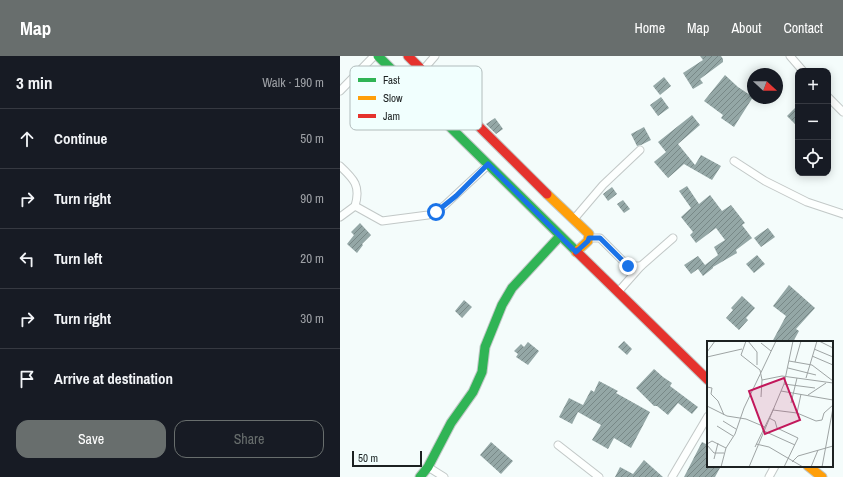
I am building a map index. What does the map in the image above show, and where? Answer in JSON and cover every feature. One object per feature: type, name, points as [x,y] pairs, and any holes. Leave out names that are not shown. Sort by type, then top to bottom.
[{"type":"street","points":[[364,66],[374,56]]},
{"type":"street","points":[[378,56],[388,66]]},
{"type":"street","points":[[408,56],[419,66]]},
{"type":"street","points":[[426,66],[435,56]]},
{"type":"street","points":[[790,56],[800,68]]},
{"type":"street","points":[[340,91],[350,81]]},
{"type":"street","points":[[831,100],[843,112]]},
{"type":"street","points":[[453,130],[707,379]]},
{"type":"street","points":[[482,130],[589,234],[588,241],[576,252]]},
{"type":"street","points":[[574,219],[603,185],[640,150]]},
{"type":"street","points":[[734,161],[765,181],[807,202],[843,214]]},
{"type":"street","points":[[355,206],[382,222],[428,215],[436,212],[445,205],[488,164]]},
{"type":"street","points":[[340,166],[352,178],[359,194],[355,206],[340,217]]},
{"type":"street","points":[[420,477],[428,467],[451,423],[473,392],[482,372],[485,346],[502,305],[512,288],[560,236]]},
{"type":"street","points":[[589,238],[600,238],[628,266],[642,266]]},
{"type":"street","points":[[618,292],[642,266],[673,238]]},
{"type":"street","points":[[672,477],[707,418]]},
{"type":"street","points":[[558,445],[598,477]]},
{"type":"street","points":[[428,467],[444,477]]},
{"type":"street","points":[[769,477],[774,467]]},
{"type":"street","points":[[809,467],[822,477]]},
{"type":"building","points":[[700,56],[721,56],[723,62],[700,79],[703,83],[693,89],[683,73],[703,60]]},
{"type":"building","points":[[725,75],[747,93],[747,104],[749,104],[734,127],[721,118],[723,115],[704,101]]},
{"type":"building","points":[[664,77],[671,86],[660,95],[653,86]]},
{"type":"building","points":[[661,97],[669,108],[658,116],[650,105]]},
{"type":"building","points":[[795,108],[795,124],[787,116]]},
{"type":"building","points":[[692,115],[700,125],[678,144],[695,165],[701,155],[721,166],[712,180],[684,164],[668,178],[654,162],[666,152],[658,142]]},
{"type":"building","points":[[495,118],[503,129],[496,134],[486,124]]},
{"type":"building","points":[[644,127],[651,140],[637,146],[631,134]]},
{"type":"building","points":[[687,186],[699,204],[710,195],[722,211],[731,205],[745,223],[742,225],[752,238],[736,250],[737,253],[713,267],[703,276],[698,269],[691,274],[684,265],[698,256],[705,265],[718,255],[714,247],[725,240],[716,228],[696,243],[690,235],[693,232],[681,217],[691,208],[679,191]]},
{"type":"building","points":[[612,187],[617,194],[608,201],[603,194]]},
{"type":"building","points":[[623,200],[630,209],[624,213],[617,204]]},
{"type":"building","points":[[360,223],[371,235],[362,244],[363,245],[357,253],[347,244],[354,235],[351,232]]},
{"type":"building","points":[[768,228],[775,237],[761,247],[754,238]]},
{"type":"building","points":[[757,255],[765,264],[754,273],[746,264]]},
{"type":"building","points":[[789,285],[815,308],[796,329],[799,331],[794,341],[773,341],[786,316],[773,306]]},
{"type":"building","points":[[742,296],[755,308],[746,318],[748,320],[739,330],[726,318],[733,310],[731,308]]},
{"type":"building","points":[[464,300],[472,307],[462,318],[455,311]]},
{"type":"building","points":[[624,341],[632,349],[627,355],[618,347]]},
{"type":"building","points":[[528,342],[539,351],[528,365],[516,357],[518,354],[514,351],[521,344],[524,347]]},
{"type":"building","points":[[654,369],[672,383],[670,386],[698,407],[692,414],[678,403],[668,415],[657,406],[654,406],[636,388]]},
{"type":"building","points":[[599,381],[618,391],[616,393],[650,412],[631,448],[614,438],[608,449],[592,440],[601,425],[578,412],[572,424],[559,417],[569,398],[583,405],[591,390],[594,392]]},
{"type":"building","points":[[491,442],[513,461],[501,474],[480,455]]},
{"type":"building","points":[[702,442],[707,444],[707,467],[720,467],[715,477],[684,477]]},
{"type":"building","points":[[644,460],[663,477],[615,477],[620,467],[633,474]]},
{"type":"traffic: fast","points":[[378,56],[388,66]]},
{"type":"traffic: fast","points":[[453,130],[577,252]]},
{"type":"traffic: fast","points":[[420,477],[428,467],[451,423],[473,392],[482,372],[485,347],[502,305],[512,288],[560,236]]},
{"type":"traffic: slow","points":[[547,194],[589,234],[588,241],[576,252]]},
{"type":"traffic: slow","points":[[809,467],[822,477]]},
{"type":"traffic: jam","points":[[408,56],[418,66]]},
{"type":"traffic: jam","points":[[482,129],[547,194]]},
{"type":"traffic: jam","points":[[577,252],[707,379]]},
{"type":"route","points":[[436,212],[456,196],[488,164],[576,252],[588,241],[589,238],[600,238],[628,266]]}]
